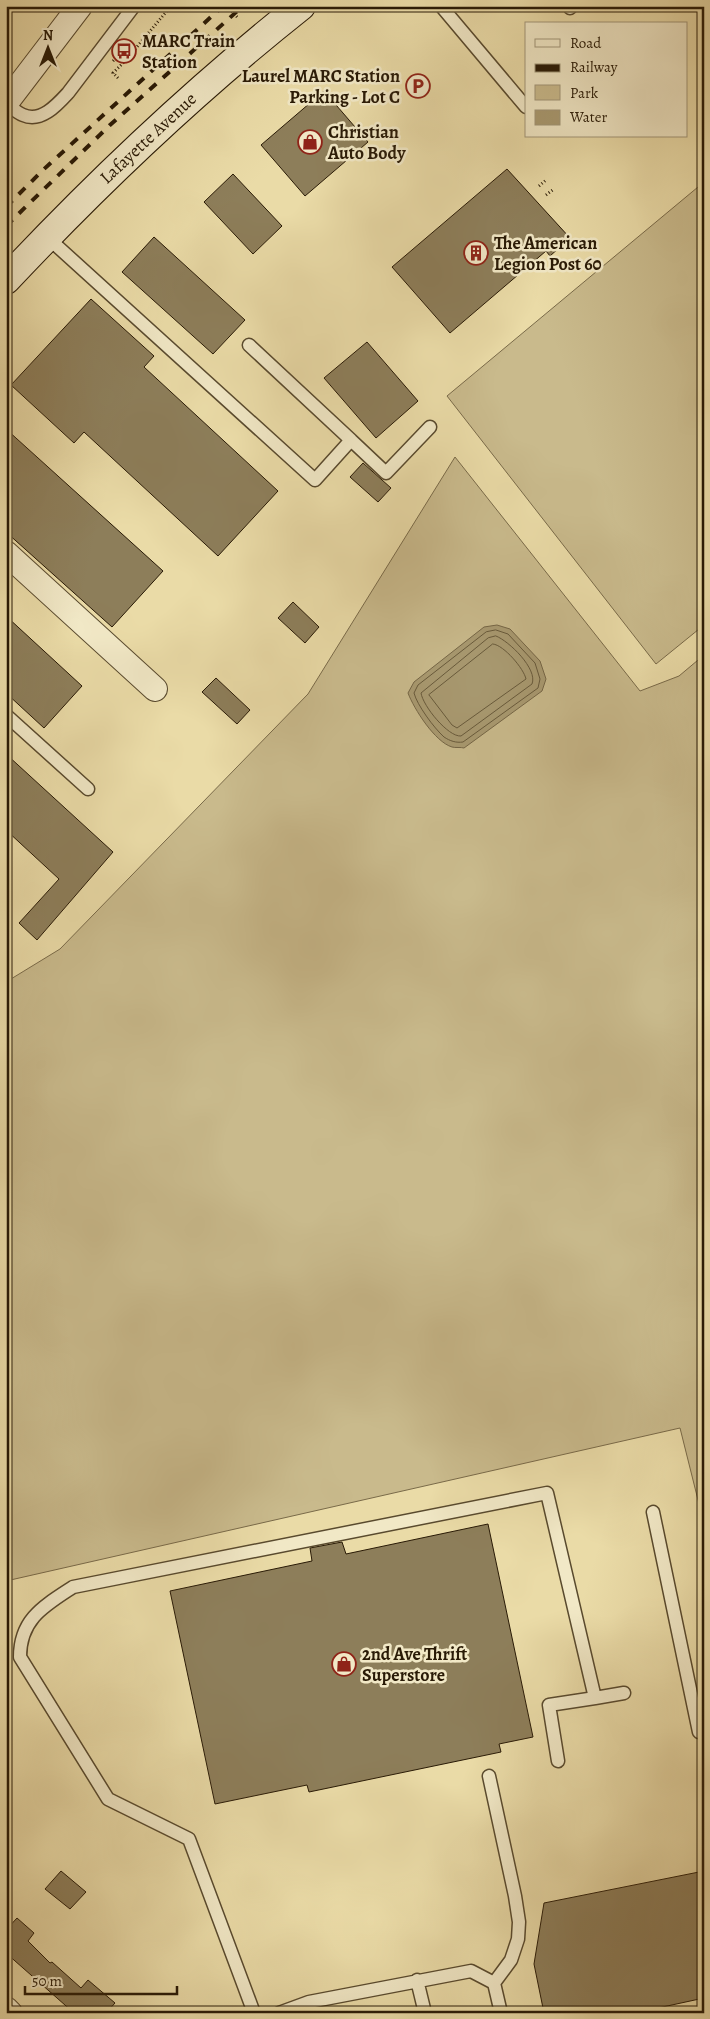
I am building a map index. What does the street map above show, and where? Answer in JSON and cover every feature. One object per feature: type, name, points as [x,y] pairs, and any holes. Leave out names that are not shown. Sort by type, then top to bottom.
[{"type":"street","points":[[6,103],[80,6]]},
{"type":"street","name":"Lafayette Avenue","points":[[6,280],[111,172],[189,99],[300,6]]},
{"type":"street","points":[[6,553],[155,689]]},
{"type":"street","points":[[6,2009],[10,2013]]},
{"type":"lane","points":[[6,103],[23,115],[34,117],[45,114],[68,93],[134,6]]},
{"type":"lane","points":[[441,6],[525,105]]},
{"type":"lane","points":[[47,237],[315,480],[351,440]]},
{"type":"lane","points":[[249,345],[386,473],[430,426]]},
{"type":"lane","points":[[6,715],[88,789]]},
{"type":"lane","points":[[254,2013],[189,1839],[108,1799],[20,1657],[22,1636],[31,1618],[73,1587],[547,1494],[595,1698]]},
{"type":"lane","points":[[653,1512],[699,1732]]},
{"type":"lane","points":[[558,1761],[549,1705],[624,1693]]},
{"type":"lane","points":[[489,1776],[519,1922],[518,1939],[511,1960],[494,1983]]},
{"type":"lane","points":[[279,2013],[309,2002],[471,1971],[494,1983],[501,2013]]},
{"type":"lane","points":[[417,1980],[425,2013]]},
{"type":"lane","points":[[700,2013],[704,2012]]},
{"type":"path","points":[[118,78],[113,73],[172,6]]},
{"type":"path","points":[[227,6],[238,18]]},
{"type":"path","points":[[110,66],[114,59],[126,60]]},
{"type":"path","points":[[539,186],[546,180]]},
{"type":"path","points":[[546,195],[554,189]]},
{"type":"green space","points":[[704,182],[704,625],[656,664],[447,396]]},
{"type":"green space","points":[[455,457],[640,691],[679,676],[704,655],[704,1524],[680,1428],[6,1581],[6,982],[60,949],[308,694]]},
{"type":"water","points":[[497,625],[510,629],[540,661],[546,679],[542,691],[464,748],[452,747],[445,744],[432,732],[420,716],[408,693],[414,682],[484,627]]},
{"type":"building","points":[[324,91],[368,142],[305,196],[261,145]]},
{"type":"building","name":"The American Legion Post 60","points":[[507,169],[570,238],[550,256],[546,251],[450,333],[392,267]]},
{"type":"building","points":[[233,174],[282,226],[253,254],[204,202]]},
{"type":"building","points":[[154,237],[245,320],[213,354],[122,272]]},
{"type":"building","points":[[91,299],[154,356],[144,367],[278,491],[218,556],[84,432],[74,443],[11,385]]},
{"type":"building","points":[[367,342],[418,401],[376,438],[324,378]]},
{"type":"building","points":[[6,429],[163,571],[112,627],[6,532]]},
{"type":"building","points":[[363,463],[391,488],[378,502],[350,477]]},
{"type":"building","points":[[293,602],[319,627],[305,643],[278,618]]},
{"type":"building","points":[[6,616],[82,686],[44,728],[6,693]]},
{"type":"building","points":[[216,678],[250,710],[237,724],[202,692]]},
{"type":"building","points":[[6,754],[113,852],[37,940],[19,923],[59,879],[6,830]]},
{"type":"building","points":[[488,1524],[533,1737],[499,1744],[501,1752],[309,1792],[307,1785],[215,1804],[170,1591],[312,1561],[310,1548],[342,1542],[346,1554]]},
{"type":"building","points":[[61,1871],[86,1892],[70,1909],[45,1889]]},
{"type":"building","points":[[704,1871],[704,1998],[635,2013],[544,2013],[534,1964],[544,1903]]},
{"type":"building","points":[[17,1918],[34,1933],[28,1941],[50,1963],[52,1962],[81,1988],[88,1980],[115,2003],[106,2013],[74,2013],[6,1953],[6,1930]]},
{"type":"railway","points":[[6,207],[43,170],[223,6]]},
{"type":"railway","points":[[6,226],[110,125],[243,6]]},
{"type":"place","name":"MARC Train Station","points":[[124,51]]},
{"type":"place","name":"Laurel MARC Station Parking - Lot C","points":[[418,86]]},
{"type":"place","name":"Christian Auto Body","points":[[310,142]]},
{"type":"place","name":"The American Legion Post 60","points":[[476,253]]},
{"type":"place","name":"2nd Ave Thrift Superstore","points":[[344,1664]]}]
